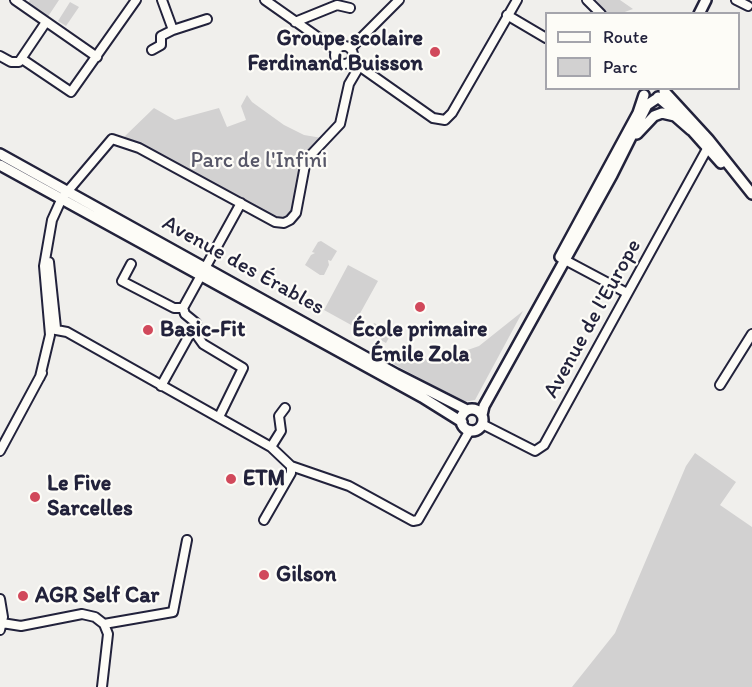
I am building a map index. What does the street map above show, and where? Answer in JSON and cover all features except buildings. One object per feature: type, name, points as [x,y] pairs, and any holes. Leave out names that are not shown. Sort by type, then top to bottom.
[{"type":"main road","points":[[642,92],[649,99],[661,94]]},
{"type":"main road","points":[[462,422],[462,415],[479,404],[550,276],[638,113],[642,92]]},
{"type":"main road","points":[[661,94],[707,149],[732,171]]},
{"type":"main road","points":[[661,94],[709,140],[752,194]]},
{"type":"main road","points":[[470,430],[482,420],[484,406],[612,175],[647,105],[661,94]]},
{"type":"main road","points":[[612,175],[637,135],[654,116],[669,114],[691,130]]},
{"type":"main road","name":"Avenue des Érables","points":[[0,154],[66,197],[396,374],[470,409],[482,420]]},
{"type":"main road","name":"Avenue des Érables","points":[[0,165],[66,197],[100,209],[203,272],[458,417],[470,430]]},
{"type":"street","points":[[15,0],[97,57]]},
{"type":"street","points":[[0,56],[18,61],[71,92],[136,0]]},
{"type":"street","points":[[162,0],[173,30]]},
{"type":"street","points":[[351,48],[399,0]]},
{"type":"street","points":[[352,61],[433,118],[445,120],[452,113],[517,0]]},
{"type":"street","points":[[587,0],[599,12]]},
{"type":"street","points":[[736,0],[748,6]]},
{"type":"street","points":[[268,1],[336,50],[338,62],[346,64],[352,61],[354,53],[351,48],[343,46],[336,50]]},
{"type":"street","points":[[295,21],[337,5],[350,8]]},
{"type":"street","points":[[507,15],[545,37]]},
{"type":"street","points":[[152,50],[161,45],[160,36],[207,19]]},
{"type":"street","points":[[18,61],[46,22]]},
{"type":"street","points":[[56,209],[116,139],[171,164],[262,215],[281,223],[293,218],[306,160],[340,124],[349,84],[359,67]]},
{"type":"street","name":"Avenue de l'Europe","points":[[482,420],[535,451],[540,450],[707,149]]},
{"type":"street","points":[[30,181],[54,199],[56,209],[45,257],[53,332]]},
{"type":"street","points":[[1,447],[40,377],[53,332],[49,257],[56,224],[66,197]]},
{"type":"street","points":[[183,308],[241,203]]},
{"type":"street","points":[[565,260],[627,293]]},
{"type":"street","points":[[131,264],[122,281],[174,308],[183,308]]},
{"type":"street","points":[[183,308],[196,327],[200,342],[243,369],[219,417]]},
{"type":"street","points":[[161,386],[184,340],[196,327]]},
{"type":"street","points":[[53,332],[73,336],[219,417],[272,447],[291,465],[349,486],[413,521],[418,520],[470,430]]},
{"type":"street","points":[[720,385],[752,334]]},
{"type":"street","points":[[272,447],[281,431],[279,416],[285,408]]},
{"type":"street","points":[[264,520],[287,484],[291,465]]},
{"type":"street","points":[[104,624],[173,612],[187,540]]},
{"type":"street","points":[[0,599],[1,627],[21,626],[82,614],[95,617],[104,624],[108,634],[102,687]]},
{"type":"green space","points":[[30,0],[59,0],[47,18],[27,4]]},
{"type":"green space","points":[[596,0],[620,0],[633,9],[625,12],[605,12]]},
{"type":"green space","points":[[70,2],[79,7],[66,26],[58,21]]},
{"type":"green space","name":"Parc de l'Infini","points":[[247,95],[252,102],[284,125],[304,135],[322,138],[306,156],[296,208],[289,220],[277,221],[124,137],[154,108],[175,120],[219,108],[227,127],[246,120],[241,106]]},
{"type":"green space","points":[[321,241],[337,251],[331,261],[328,260],[329,265],[324,275],[320,275],[305,265],[315,253],[312,252],[318,242]]},
{"type":"green space","points":[[348,265],[378,281],[353,326],[324,310]]},
{"type":"green space","points":[[523,311],[475,400],[464,402],[377,355],[414,360],[434,359],[459,353],[479,346]]},
{"type":"green space","points":[[374,323],[392,332],[386,343],[368,333]]},
{"type":"green space","points":[[695,453],[736,482],[720,505],[752,527],[752,687],[572,687],[615,633],[686,466]]},
{"type":"place","name":"Groupe scolaire Ferdinand Buisson","points":[[435,52]]},
{"type":"place","name":"École primaire Émile Zola","points":[[420,307]]},
{"type":"place","name":"Basic-Fit","points":[[148,330]]},
{"type":"place","name":"ETM","points":[[231,479]]},
{"type":"place","name":"Le Five Sarcelles","points":[[35,497]]},
{"type":"place","name":"Gilson","points":[[264,575]]},
{"type":"place","name":"AGR Self Car","points":[[23,596]]}]
